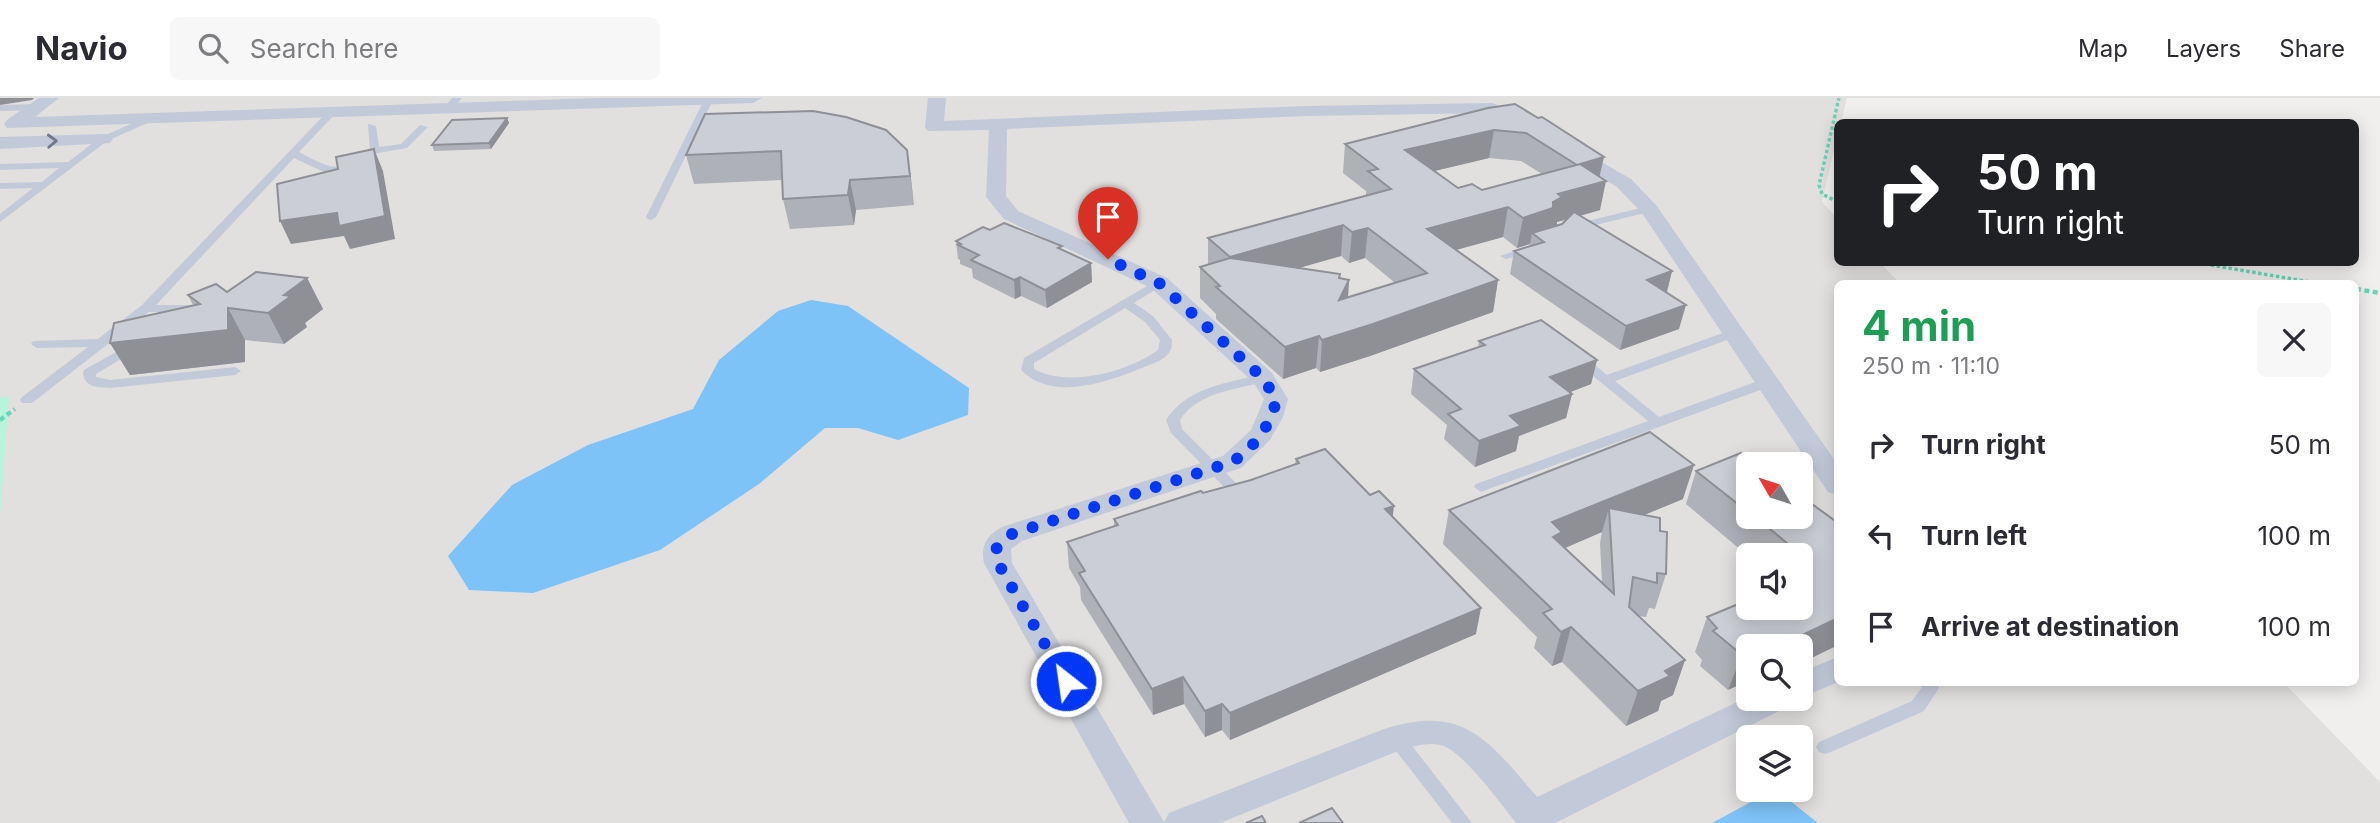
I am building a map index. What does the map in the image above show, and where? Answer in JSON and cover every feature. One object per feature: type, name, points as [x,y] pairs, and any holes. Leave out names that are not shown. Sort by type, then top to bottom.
[{"type":"street","points":[[331,113],[347,98]]},
{"type":"street","points":[[5,127],[331,113],[453,104],[753,98]]},
{"type":"street","points":[[937,98],[934,127],[1488,103],[1514,118]]},
{"type":"street","points":[[5,127],[44,102]]},
{"type":"street","points":[[998,124],[996,197],[1011,215],[1159,283],[1263,378],[1276,399],[1275,410],[1244,454],[1213,469],[1012,534],[997,544],[994,552],[1147,823]]},
{"type":"street","points":[[0,143],[104,139]]},
{"type":"street","points":[[1556,142],[1624,183],[1649,209],[1731,334],[1834,480]]},
{"type":"street","points":[[1813,681],[1834,671]]},
{"type":"street","points":[[1181,823],[1396,738],[1425,731],[1460,739],[1534,819],[1750,711]]},
{"type":"lane","points":[[651,217],[687,137],[708,100]]},
{"type":"lane","points":[[0,108],[44,102]]},
{"type":"lane","points":[[27,400],[146,308],[295,154],[331,113]]},
{"type":"lane","points":[[0,219],[104,139],[149,119]]},
{"type":"lane","points":[[371,126],[375,151]]},
{"type":"lane","points":[[295,154],[326,170],[359,166],[375,151],[404,146],[423,127]]},
{"type":"lane","points":[[0,167],[70,165]]},
{"type":"lane","points":[[0,186],[44,185]]},
{"type":"lane","points":[[0,203],[21,202]]},
{"type":"lane","points":[[1560,231],[1649,209]]},
{"type":"lane","points":[[1506,256],[1541,246]]},
{"type":"lane","points":[[1126,303],[1149,320],[1166,340],[1164,351],[1143,363],[1078,383],[1054,383],[1037,379],[1027,370],[1028,361],[1159,283]]},
{"type":"lane","points":[[146,308],[206,312],[187,324]]},
{"type":"lane","points":[[1605,380],[1731,334]]},
{"type":"lane","points":[[145,342],[98,366],[89,373],[90,379],[96,383],[110,384],[235,371]]},
{"type":"lane","points":[[37,344],[103,343]]},
{"type":"lane","points":[[1575,355],[1658,423]]},
{"type":"lane","points":[[1240,495],[1176,430],[1172,420],[1178,408],[1192,399],[1263,378]]},
{"type":"lane","points":[[1481,487],[1766,383]]},
{"type":"lane","points":[[1825,747],[1918,706],[1930,686]]},
{"type":"lane","points":[[1396,738],[1463,823]]},
{"type":"path","points":[[1834,119],[1839,98]]},
{"type":"path","points":[[1834,120],[1819,185],[1822,194],[1834,200]]},
{"type":"path","points":[[2216,266],[2299,280]]},
{"type":"path","points":[[2359,290],[2380,293]]},
{"type":"shaded area","points":[[0,98],[1847,98],[1842,119],[1834,119],[1834,150],[1822,202],[1834,215],[1834,266],[1883,266],[1897,280],[1834,280],[1834,686],[2287,686],[2380,782],[2380,823],[0,823]]},
{"type":"green space","points":[[0,397],[9,397],[0,516]]},
{"type":"water","points":[[811,300],[848,306],[969,388],[968,415],[898,440],[858,428],[825,428],[759,484],[660,550],[533,593],[469,590],[448,556],[512,485],[588,445],[693,409],[719,360],[778,311]]},
{"type":"water","points":[[1751,802],[1791,802],[1818,823],[1712,823]]},
{"type":"building","points":[[1515,104],[1538,118],[1542,117],[1604,157],[1580,164],[1606,181],[1558,194],[1562,197],[1553,202],[1553,208],[1523,218],[1508,207],[1427,229],[1498,280],[1373,324],[1322,340],[1319,336],[1285,347],[1216,287],[1220,286],[1200,267],[1230,258],[1340,274],[1339,278],[1349,280],[1339,300],[1427,273],[1368,228],[1352,232],[1343,225],[1230,257],[1208,238],[1391,189],[1368,171],[1378,169],[1345,144],[1488,108]],"holes":[[[1494,130],[1526,133],[1577,165],[1482,190],[1472,184],[1458,188],[1405,150]]]},
{"type":"building","points":[[813,111],[846,117],[886,130],[907,150],[910,176],[850,180],[848,195],[783,199],[781,151],[686,155],[705,114]]},
{"type":"building","points":[[507,118],[489,143],[432,145],[452,120]]},
{"type":"building","points":[[374,149],[385,216],[339,226],[337,213],[280,221],[277,184],[338,169],[336,157]]},
{"type":"building","points":[[1574,212],[1672,271],[1647,280],[1686,305],[1626,326],[1514,251],[1544,242],[1532,233],[1562,224]]},
{"type":"building","points":[[1004,223],[1062,246],[1058,248],[1091,263],[1045,290],[1020,277],[1014,280],[971,260],[979,255],[958,245],[961,244],[956,241],[983,227],[990,230]]},
{"type":"building","points":[[256,272],[307,278],[284,295],[291,296],[268,313],[228,308],[228,330],[110,343],[114,323],[200,304],[188,295],[216,284],[227,292]]},
{"type":"building","points":[[1541,320],[1597,360],[1550,377],[1572,394],[1510,416],[1521,426],[1479,441],[1448,414],[1461,409],[1414,369],[1485,345],[1479,341]]},
{"type":"building","points":[[1650,432],[1694,465],[1552,522],[1562,532],[1553,537],[1614,594],[1609,508],[1660,518],[1660,531],[1667,532],[1666,574],[1657,573],[1657,583],[1633,577],[1629,607],[1685,660],[1665,671],[1670,676],[1638,691],[1571,627],[1561,632],[1543,613],[1552,609],[1449,510]]},
{"type":"building","points":[[1325,449],[1370,495],[1379,491],[1394,506],[1385,509],[1481,608],[1230,713],[1222,704],[1205,711],[1183,677],[1152,689],[1079,573],[1085,571],[1067,542],[1118,525],[1114,519],[1201,491],[1203,493],[1251,480],[1299,463],[1296,459]]},
{"type":"building","points":[[1736,455],[1736,503],[1696,471]]},
{"type":"building","points":[[1813,505],[1834,520],[1834,620],[1805,634],[1736,634],[1736,650],[1713,631],[1717,628],[1707,617],[1736,605],[1736,620],[1813,620],[1813,543],[1787,543],[1770,529],[1813,529]]},
{"type":"building","points":[[1332,808],[1343,823],[1299,823]]},
{"type":"building","points":[[1262,816],[1266,823],[1246,823]]},
{"type":"route","points":[[1066,681],[998,563],[994,552],[997,544],[1012,534],[1232,462],[1244,454],[1275,410],[1276,399],[1263,378],[1159,283],[1108,259]]}]
